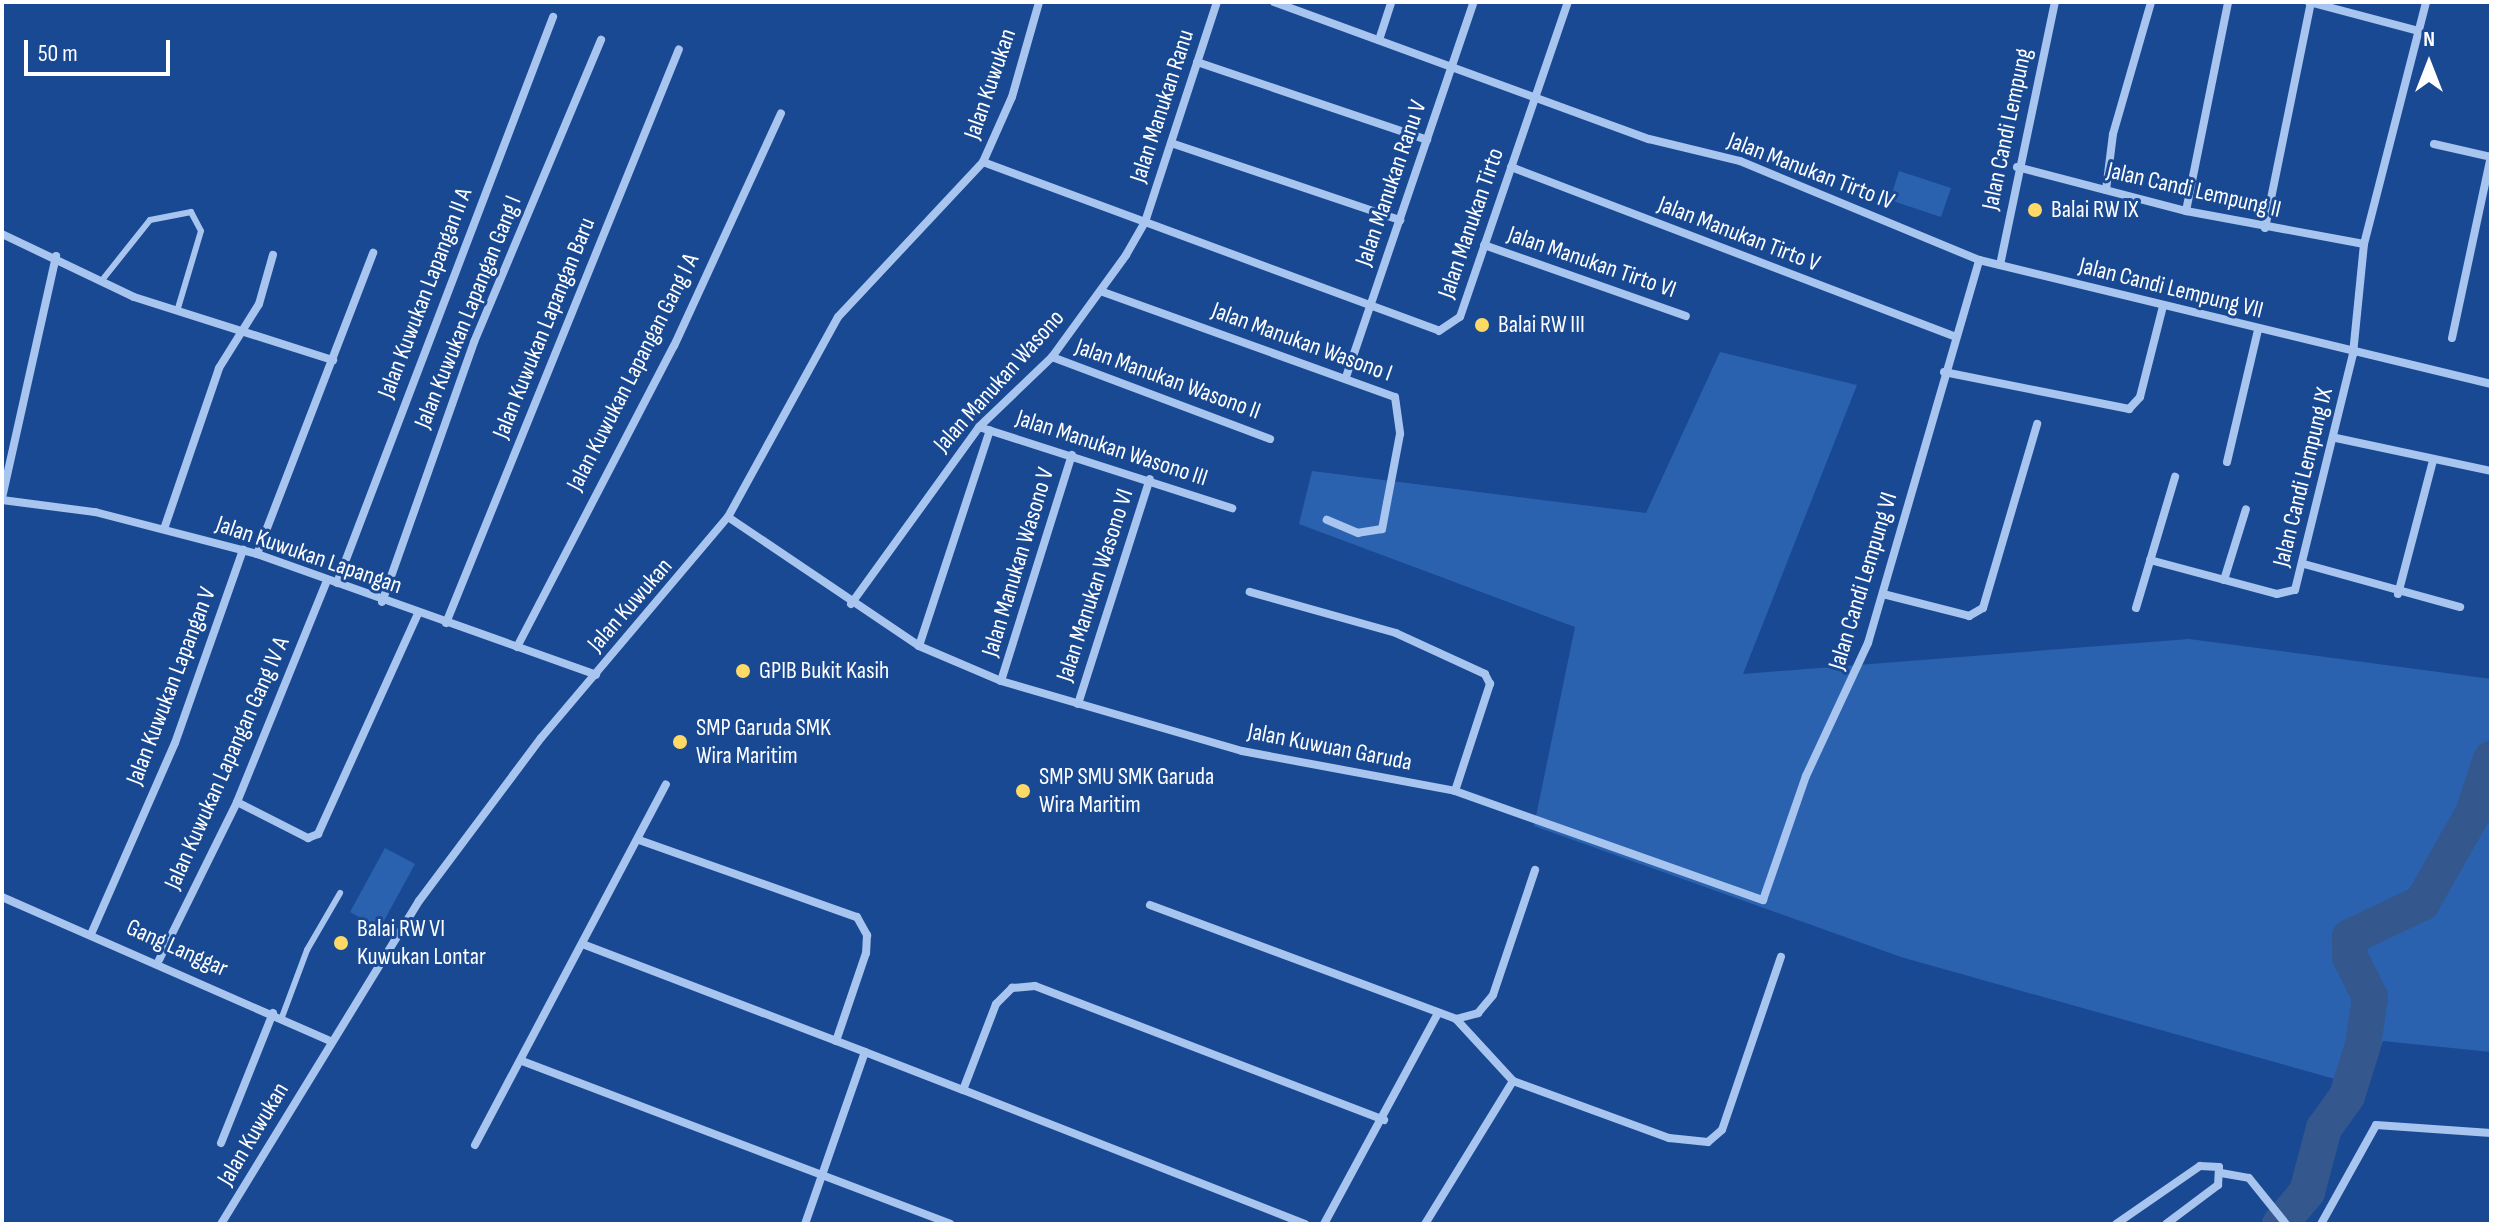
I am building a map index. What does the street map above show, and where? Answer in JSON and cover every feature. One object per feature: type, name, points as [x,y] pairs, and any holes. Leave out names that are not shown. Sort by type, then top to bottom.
[{"type":"street","name":"Jalan Kuwukan","points":[[221,1224],[428,888],[596,675],[728,517],[838,317],[983,162],[1012,97],[1037,2]]},
{"type":"street","name":"Jalan Manukan Ranu","points":[[1145,222],[1217,2]]},
{"type":"street","name":"Jalan Manukan Tirto IV","points":[[1274,2],[1297,5],[1379,40],[1649,139],[1740,161],[1979,260]]},
{"type":"street","points":[[1379,40],[1391,2]]},
{"type":"street","name":"Jalan Manukan Ranu V","points":[[1346,377],[1474,2]]},
{"type":"street","name":"Jalan Manukan Tirto","points":[[983,162],[1371,303],[1439,331],[1452,328],[1568,2]]},
{"type":"street","name":"Jalan Candi Lempung","points":[[2000,265],[2017,167],[2055,2]]},
{"type":"street","points":[[2106,190],[2113,134],[2151,2]]},
{"type":"street","points":[[2186,211],[2228,2]]},
{"type":"street","points":[[2265,228],[2310,2],[2419,31]]},
{"type":"street","name":"Jalan Candi Lempung IX","points":[[2224,580],[2277,594],[2295,590],[2336,438],[2353,354],[2364,244],[2426,2]]},
{"type":"street","name":"Jalan Kuwukan Lapangan II A","points":[[337,583],[553,17]]},
{"type":"street","name":"Jalan Kuwukan Lapangan Gang I","points":[[382,602],[474,342],[601,40]]},
{"type":"street","name":"Jalan Kuwukan Lapangan Baru","points":[[446,623],[679,49]]},
{"type":"street","points":[[1197,62],[1427,140]]},
{"type":"street","name":"Jalan Kuwukan Lapangan Gang I A","points":[[517,647],[674,346],[781,113]]},
{"type":"street","points":[[1171,143],[1400,220]]},
{"type":"street","points":[[2434,144],[2491,157],[2452,338]]},
{"type":"street","name":"Jalan Manukan Tirto V","points":[[1511,167],[1953,336]]},
{"type":"street","name":"Jalan Candi Lempung II","points":[[2017,167],[2186,211],[2364,244]]},
{"type":"street","name":"Jalan Manukan Wasono","points":[[851,604],[979,427],[1052,357],[1103,292],[1145,222]]},
{"type":"street","points":[[2,234],[56,256],[134,297],[247,328],[333,360]]},
{"type":"street","name":"Jalan Manukan Tirto VI","points":[[1484,245],[1686,316]]},
{"type":"street","points":[[257,554],[373,253]]},
{"type":"street","points":[[164,529],[219,368],[247,328],[273,255]]},
{"type":"street","points":[[2,499],[56,256]]},
{"type":"street","name":"Jalan Candi Lempung VII","points":[[1979,260],[2353,354],[2491,384]]},
{"type":"street","name":"Jalan Candi Lempung VI","points":[[1760,902],[1781,863],[1806,776],[1853,685],[1883,594],[1953,336],[1979,260]]},
{"type":"street","name":"Jalan Manukan Wasono I","points":[[1103,292],[1395,397],[1400,434],[1391,506],[1382,529],[1371,533],[1327,520]]},
{"type":"street","points":[[1944,372],[2129,409],[2140,397],[2163,306]]},
{"type":"street","points":[[2227,462],[2258,330]]},
{"type":"street","name":"Jalan Manukan Wasono II","points":[[1052,357],[1270,439]]},
{"type":"street","points":[[1883,594],[1969,616],[1983,608],[2037,424]]},
{"type":"street","name":"Jalan Manukan Wasono III","points":[[979,427],[1150,479],[1232,508]]},
{"type":"street","points":[[919,646],[990,430]]},
{"type":"street","points":[[2336,438],[2491,471]]},
{"type":"street","name":"Jalan Manukan Wasono V","points":[[1001,681],[1072,455]]},
{"type":"street","points":[[2398,594],[2433,461]]},
{"type":"street","points":[[2136,608],[2175,477]]},
{"type":"street","name":"Jalan Manukan Wasono VI","points":[[1078,704],[1150,479]]},
{"type":"street","name":"Jalan Kuwukan Lapangan","points":[[2,499],[164,529],[257,554],[382,602],[596,675]]},
{"type":"street","points":[[2150,560],[2224,580],[2246,509]]},
{"type":"street","name":"Jalan Kuwuan Garuda","points":[[728,517],[851,604],[919,646],[1001,681],[1242,751],[1455,791],[1760,902]]},
{"type":"street","name":"Jalan Kuwukan Lapangan V","points":[[92,932],[135,835],[243,550]]},
{"type":"street","points":[[2304,564],[2398,594],[2460,607]]},
{"type":"street","name":"Jalan Kuwukan Lapangan Gang IV A","points":[[159,960],[237,802],[327,580]]},
{"type":"street","points":[[1250,592],[1396,633],[1485,674],[1490,684],[1455,791]]},
{"type":"street","points":[[237,802],[308,838],[318,834],[418,614]]},
{"type":"street","points":[[475,1145],[585,945],[666,785]]},
{"type":"street","points":[[639,840],[857,917],[867,935],[866,953],[836,1041]]},
{"type":"street","points":[[1456,1019],[1478,1013],[1493,995],[1535,870]]},
{"type":"street","name":"Gang Langgar","points":[[2,897],[159,960],[332,1042]]},
{"type":"street","points":[[1150,905],[1456,1019],[1513,1081],[1669,1138],[1708,1142],[1722,1130],[1781,957]]},
{"type":"street","points":[[585,945],[1305,1224]]},
{"type":"street","points":[[963,1090],[996,1004],[1012,988],[1035,986],[1384,1120]]},
{"type":"street","points":[[1324,1224],[1384,1120],[1438,1013]]},
{"type":"street","points":[[221,1143],[278,1015]]},
{"type":"street","points":[[805,1224],[865,1052]]},
{"type":"street","points":[[522,1061],[950,1224]]},
{"type":"street","points":[[1425,1224],[1513,1081]]},
{"type":"street","points":[[2321,1224],[2376,1125],[2491,1133]]},
{"type":"street","points":[[2116,1224],[2200,1166],[2221,1173],[2242,1172],[2286,1224]]},
{"type":"street","points":[[2166,1224],[2218,1185],[2221,1173]]},
{"type":"lane","points":[[103,279],[150,220],[191,212],[201,231],[178,308]]},
{"type":"lane","points":[[278,1015],[307,950],[340,893]]},
{"type":"shaded area","points":[[1899,171],[1951,188],[1941,217],[1890,200]]},
{"type":"shaded area","points":[[1720,352],[1857,385],[1743,674],[2189,639],[2491,679],[2491,1052],[2383,1041],[2367,1088],[1901,957],[1534,826],[1575,627],[1299,524],[1312,471],[1646,513]]},
{"type":"shaded area","points":[[385,848],[415,864],[380,928],[350,912]]},
{"type":"waterway","points":[[2280,1224],[2307,1192],[2324,1128],[2347,1096],[2363,1045],[2370,997],[2350,957],[2350,937],[2422,903],[2473,813],[2491,759]]},
{"type":"place","name":"Balai RW IX","points":[[2035,210]]},
{"type":"place","name":"Balai RW III","points":[[1482,325]]},
{"type":"place","name":"GPIB Bukit Kasih","points":[[743,671]]},
{"type":"place","name":"SMP Garuda SMK Wira Maritim","points":[[680,742]]},
{"type":"place","name":"SMP SMU SMK Garuda Wira Maritim","points":[[1023,791]]},
{"type":"place","name":"Balai RW VI Kuwukan Lontar","points":[[341,943]]}]
